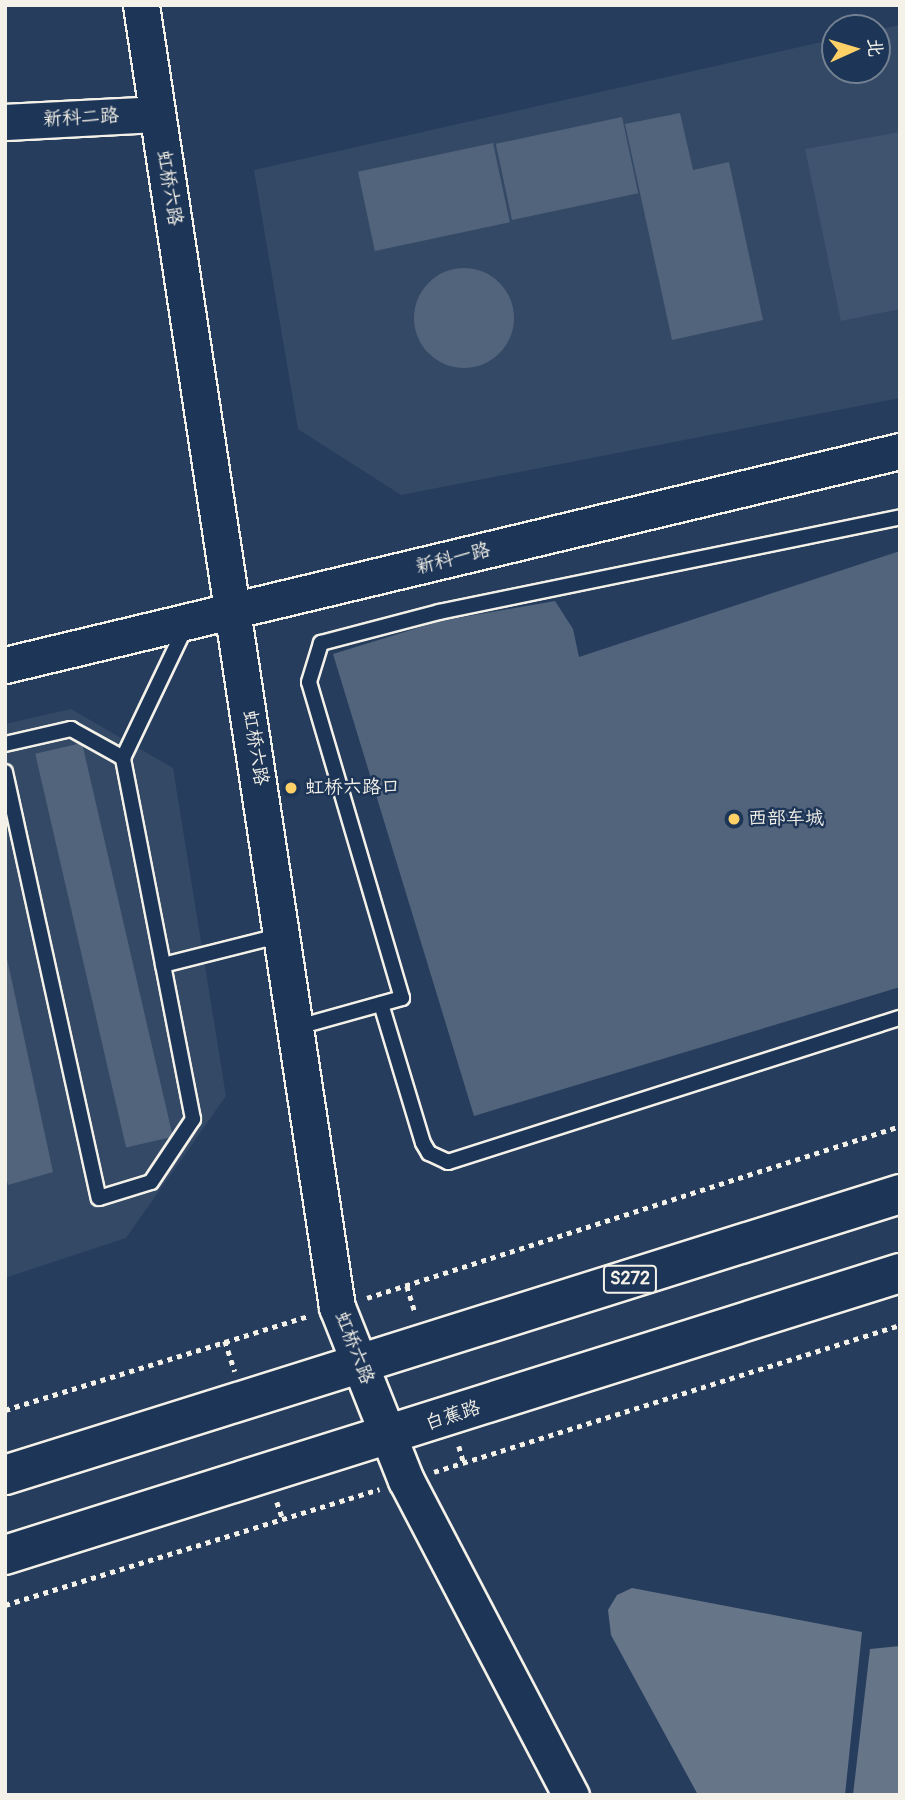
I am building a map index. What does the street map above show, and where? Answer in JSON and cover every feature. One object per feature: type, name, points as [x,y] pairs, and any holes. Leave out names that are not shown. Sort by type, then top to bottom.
[{"type":"main road","name":"S272","points":[[5,1475],[360,1366],[900,1194]]},
{"type":"main road","name":"白蕉路","points":[[5,1555],[900,1273]]},
{"type":"street","name":"虹桥六路","points":[[141,5],[298,1027],[337,1307],[406,1480],[571,1795]]},
{"type":"street","name":"新科二路","points":[[5,122],[158,114]]},
{"type":"street","name":"新科一路","points":[[5,665],[900,451]]},
{"type":"lane","points":[[298,1027],[402,998],[309,682],[321,643],[439,612],[900,517]]},
{"type":"lane","points":[[5,772],[99,1198],[151,1182],[192,1119],[124,758],[188,622]]},
{"type":"lane","points":[[5,744],[71,729],[124,758]]},
{"type":"lane","points":[[163,965],[284,935]]},
{"type":"lane","points":[[381,1004],[423,1143],[429,1153],[448,1162],[900,1018]]},
{"type":"path","points":[[5,1410],[337,1307],[900,1126]]},
{"type":"path","points":[[5,1605],[900,1325]]},
{"type":"shaded area","points":[[900,25],[900,398],[401,495],[298,429],[254,170],[821,42],[821,84],[891,84],[891,27]]},
{"type":"shaded area","points":[[900,132],[900,309],[841,321],[805,149]]},
{"type":"shaded area","points":[[71,709],[173,768],[226,1096],[126,1238],[5,1278],[5,724]]},
{"type":"shaded area","points":[[632,1588],[862,1632],[845,1795],[698,1795],[611,1635],[608,1610],[617,1595]]},
{"type":"shaded area","points":[[900,1646],[900,1795],[853,1795],[870,1649]]},
{"type":"building","points":[[680,113],[693,170],[729,162],[763,320],[672,340],[625,124]]},
{"type":"building","points":[[622,117],[638,193],[512,220],[496,144]]},
{"type":"building","points":[[493,143],[510,222],[375,251],[358,172]]},
{"type":"building","points":[[464,268],[483,272],[499,283],[510,299],[514,318],[510,337],[499,353],[483,364],[464,368],[445,364],[429,353],[418,337],[414,318],[418,299],[429,283],[445,272]]},
{"type":"building","points":[[900,551],[900,987],[474,1116],[333,654],[440,621],[555,601],[573,629],[579,657]]},
{"type":"building","points":[[82,743],[173,1137],[126,1147],[35,754]]},
{"type":"building","points":[[5,949],[53,1172],[8,1185],[5,1172]]},
{"type":"place","name":"虹桥六路口","points":[[291,788]]},
{"type":"place","name":"西部车城","points":[[734,819]]}]
